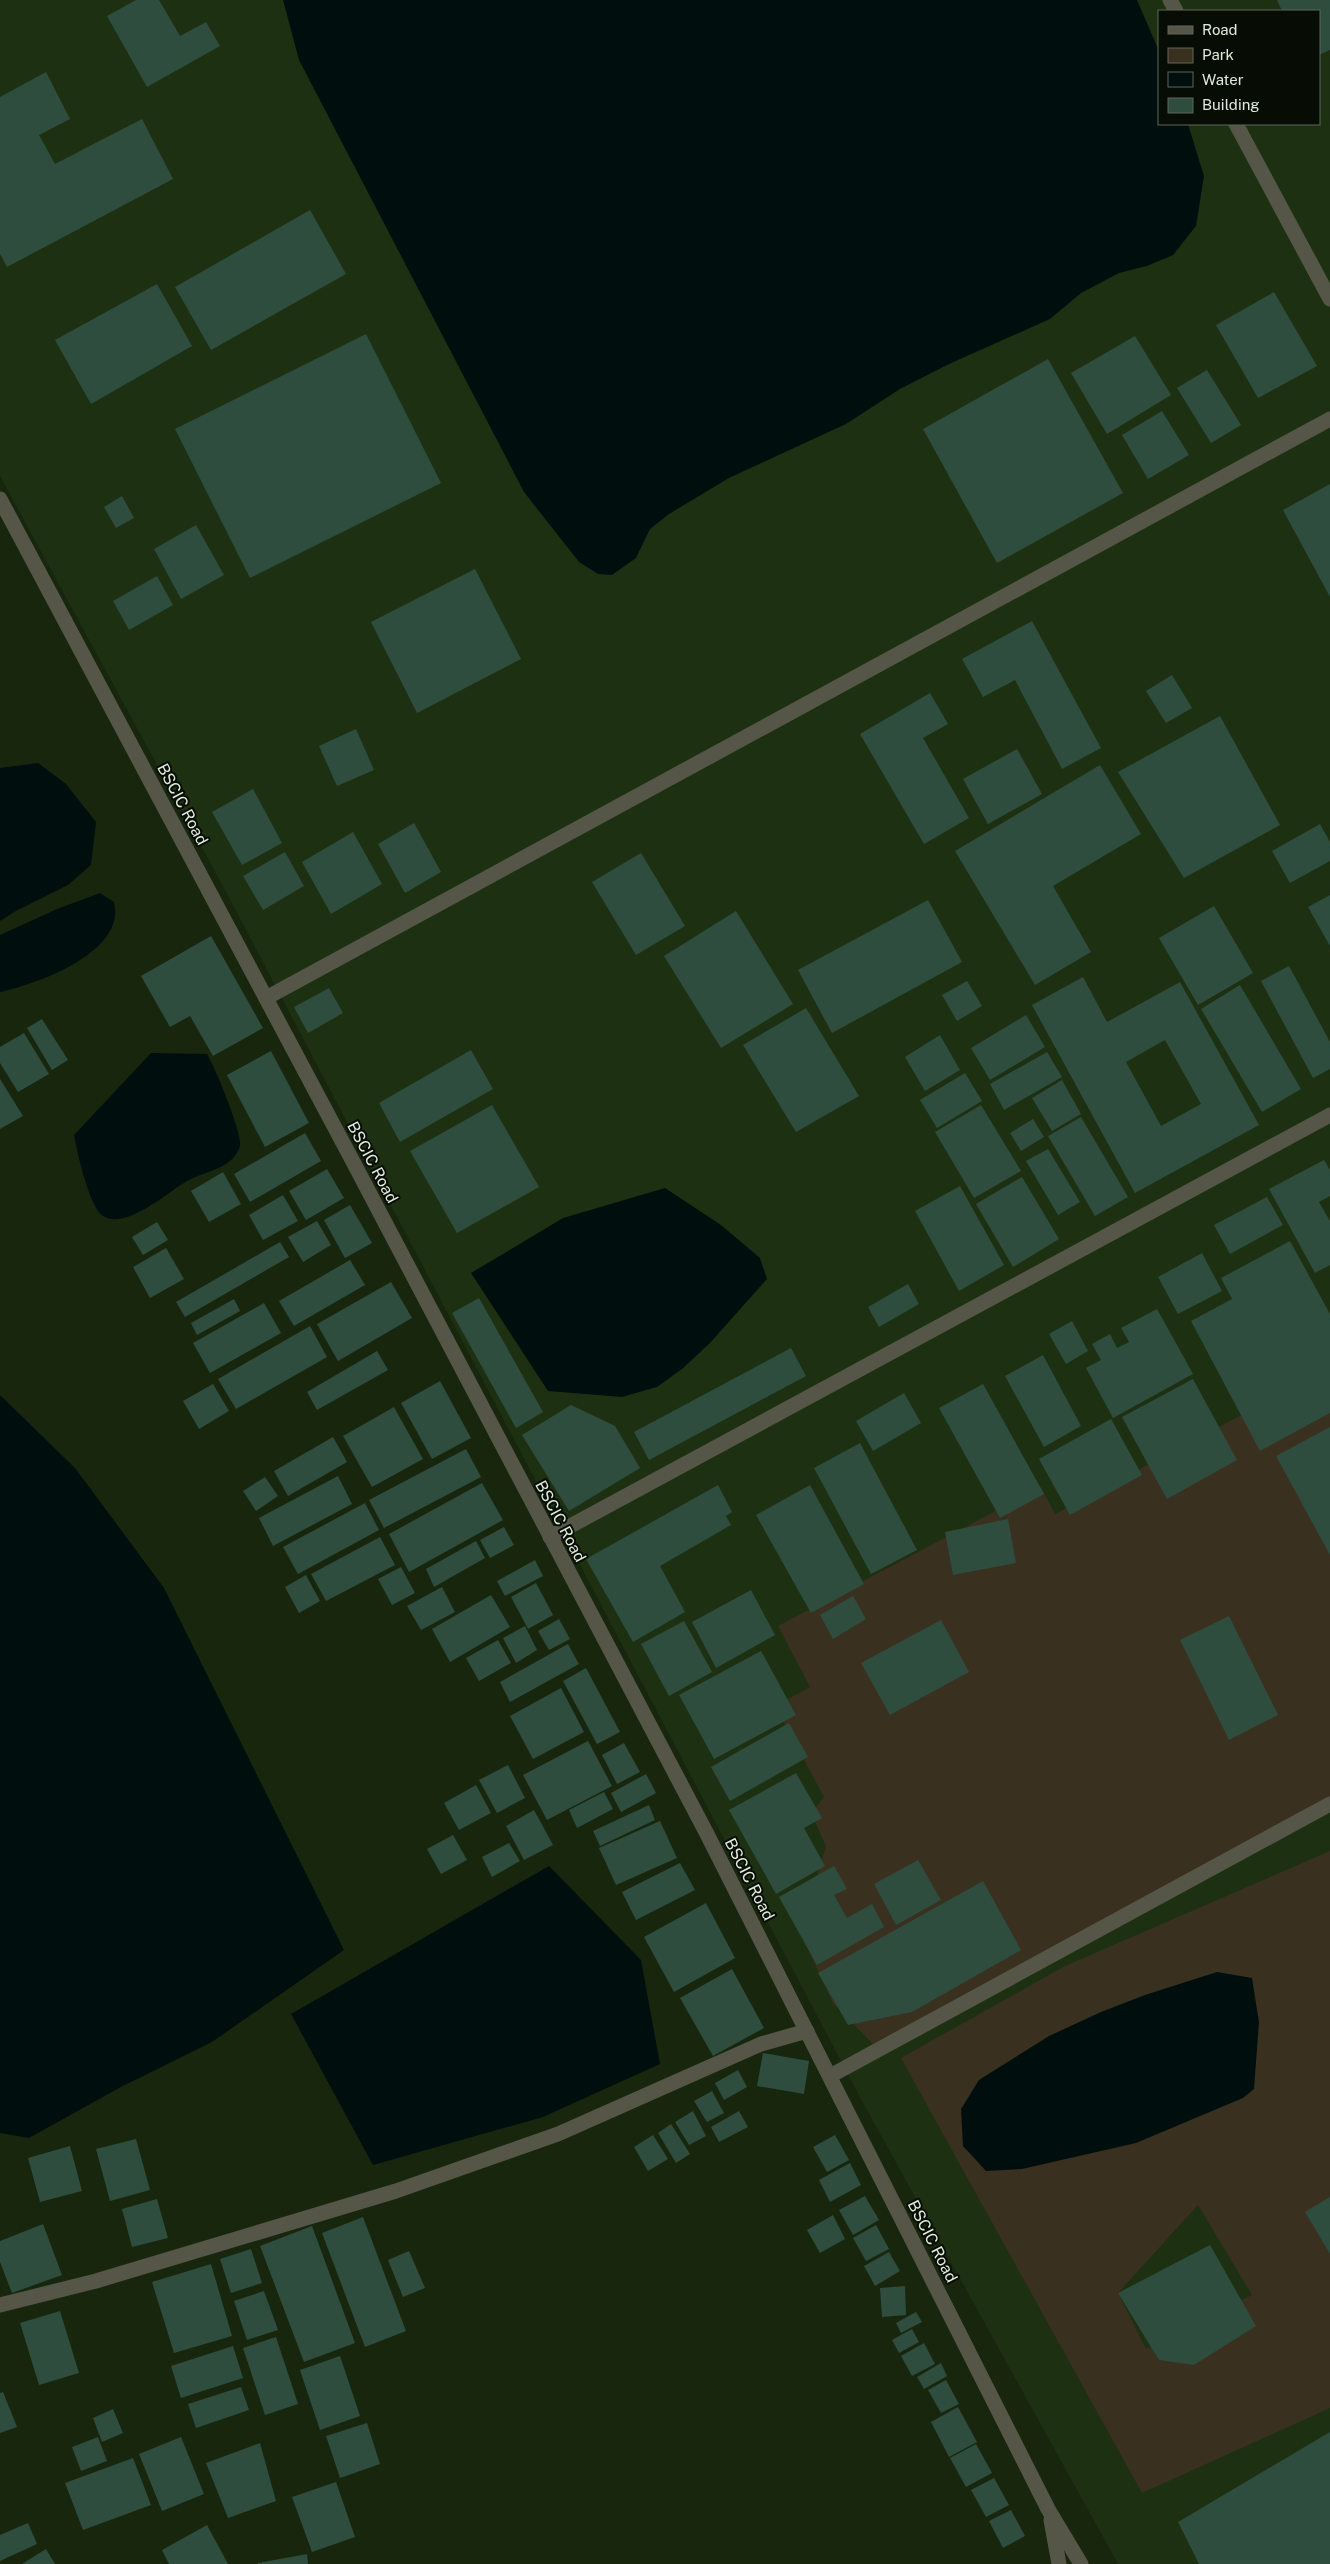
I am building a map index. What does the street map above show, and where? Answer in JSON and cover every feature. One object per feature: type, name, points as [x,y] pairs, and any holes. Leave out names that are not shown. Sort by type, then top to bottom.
[{"type":"street","points":[[1237,125],[1330,299]]},
{"type":"street","points":[[266,998],[1330,419]]},
{"type":"street","name":"BSCIC Road","points":[[0,499],[266,998],[707,1834],[1048,2509],[1081,2564]]},
{"type":"street","points":[[550,1537],[1330,1115]]},
{"type":"street","points":[[830,2076],[1330,1804]]},
{"type":"street","points":[[0,2305],[96,2281],[396,2191],[558,2134],[760,2044],[807,2031]]},
{"type":"street","points":[[1048,2509],[1059,2564]]},
{"type":"shaded area","points":[[0,0],[1330,0],[1330,2564],[1118,2564],[862,2101],[224,888],[0,476]]},
{"type":"green space","points":[[1330,1368],[1330,1801],[873,2044],[833,2003],[800,1932],[826,1846],[811,1813],[824,1797],[775,1706],[810,1687],[778,1626],[1041,1487],[1055,1514]]},
{"type":"green space","points":[[1330,1851],[1330,2408],[1142,2493],[901,2058],[1065,1966]],"holes":[[[1198,2205],[1252,2295],[1146,2349],[1118,2293]]]},
{"type":"water","points":[[283,0],[1137,0],[1158,49],[1158,125],[1188,125],[1204,176],[1196,226],[1173,255],[1147,266],[1119,273],[1081,293],[1050,319],[949,364],[900,389],[846,424],[729,478],[669,514],[650,529],[636,558],[612,575],[598,574],[579,562],[524,492],[299,60]]},
{"type":"water","points":[[38,763],[66,784],[96,822],[91,865],[68,885],[0,921],[0,768]]},
{"type":"water","points":[[100,893],[114,902],[114,920],[107,936],[93,950],[76,963],[56,973],[35,982],[0,992],[0,935],[57,909]]},
{"type":"water","points":[[151,1053],[207,1054],[233,1115],[240,1139],[240,1146],[237,1153],[226,1164],[182,1184],[136,1214],[113,1219],[103,1216],[93,1202],[84,1178],[74,1135]]},
{"type":"water","points":[[665,1188],[721,1225],[760,1258],[767,1279],[710,1343],[682,1369],[657,1387],[622,1397],[548,1391],[471,1273],[563,1218]]},
{"type":"water","points":[[0,1395],[75,1468],[164,1588],[344,1950],[212,2042],[121,2087],[29,2138],[0,2133]]},
{"type":"water","points":[[549,1866],[641,1960],[660,2064],[543,2117],[373,2165],[291,2014]]},
{"type":"water","points":[[1217,1972],[1252,1978],[1259,2022],[1254,2089],[1243,2098],[1136,2143],[1022,2169],[986,2171],[963,2146],[961,2109],[979,2080],[1049,2036],[1101,2012],[1145,1995]]},
{"type":"building","points":[[136,0],[159,0],[180,36],[206,22],[220,46],[147,87],[107,16]]},
{"type":"building","points":[[1277,0],[1330,0],[1330,50],[1320,55],[1320,10],[1282,10]]},
{"type":"building","points":[[46,72],[70,119],[39,135],[55,164],[142,119],[173,179],[7,267],[0,254],[0,97]]},
{"type":"building","points":[[310,210],[346,274],[211,350],[175,287]]},
{"type":"building","points":[[157,284],[192,346],[91,404],[55,340]]},
{"type":"building","points":[[1274,292],[1317,366],[1258,398],[1216,325]]},
{"type":"building","points":[[366,334],[441,483],[250,578],[175,429]]},
{"type":"building","points":[[1135,336],[1171,395],[1107,434],[1071,373]]},
{"type":"building","points":[[1048,359],[1123,493],[997,563],[923,429]]},
{"type":"building","points":[[1207,370],[1241,425],[1211,443],[1177,388]]},
{"type":"building","points":[[1162,411],[1189,455],[1148,479],[1122,435]]},
{"type":"building","points":[[1330,484],[1330,597],[1283,510]]},
{"type":"building","points":[[122,496],[134,518],[116,528],[104,507]]},
{"type":"building","points":[[196,525],[224,575],[181,599],[154,549]]},
{"type":"building","points":[[475,569],[521,659],[417,713],[371,622]]},
{"type":"building","points":[[157,576],[173,605],[129,630],[113,601]]},
{"type":"building","points":[[1032,621],[1101,748],[1062,769],[1015,680],[983,697],[962,659]]},
{"type":"building","points":[[1172,675],[1192,708],[1166,723],[1146,691]]},
{"type":"building","points":[[930,693],[948,724],[923,738],[969,818],[924,844],[860,734]]},
{"type":"building","points":[[1220,716],[1280,825],[1184,878],[1118,772]]},
{"type":"building","points":[[356,729],[374,770],[337,786],[319,746]]},
{"type":"building","points":[[1017,749],[1042,794],[988,824],[963,779]]},
{"type":"building","points":[[1100,765],[1141,834],[1053,886],[1091,952],[1035,985],[955,851]]},
{"type":"building","points":[[253,789],[282,843],[242,865],[212,812]]},
{"type":"building","points":[[414,823],[441,872],[405,893],[378,844]]},
{"type":"building","points":[[1320,824],[1330,842],[1330,861],[1290,883],[1272,851]]},
{"type":"building","points":[[353,832],[382,884],[331,914],[302,862]]},
{"type":"building","points":[[285,852],[304,886],[263,910],[243,876]]},
{"type":"building","points":[[641,853],[685,926],[636,955],[592,882]]},
{"type":"building","points":[[1330,895],[1330,946],[1308,907]]},
{"type":"building","points":[[928,900],[962,962],[832,1033],[798,970]]},
{"type":"building","points":[[1214,906],[1253,973],[1198,1005],[1159,938]]},
{"type":"building","points":[[736,911],[793,1004],[721,1048],[664,956]]},
{"type":"building","points":[[211,936],[263,1028],[213,1056],[190,1016],[170,1027],[141,976]]},
{"type":"building","points":[[1289,966],[1330,1042],[1330,1069],[1313,1078],[1261,981]]},
{"type":"building","points":[[1083,977],[1107,1022],[1180,982],[1259,1125],[1135,1193],[1032,1005]],"holes":[[[1165,1040],[1201,1104],[1161,1126],[1126,1062]]]},
{"type":"building","points":[[967,981],[982,1006],[957,1021],[942,995]]},
{"type":"building","points":[[1240,985],[1301,1089],[1262,1112],[1201,1009]]},
{"type":"building","points":[[329,988],[343,1013],[308,1033],[294,1007]]},
{"type":"building","points":[[806,1008],[859,1096],[796,1132],[743,1045]]},
{"type":"building","points":[[1026,1015],[1045,1047],[990,1080],[971,1048]]},
{"type":"building","points":[[42,1019],[68,1060],[52,1070],[27,1028]]},
{"type":"building","points":[[24,1033],[49,1074],[18,1092],[0,1063],[0,1047]]},
{"type":"building","points":[[940,1035],[960,1070],[925,1091],[905,1057]]},
{"type":"building","points":[[471,1050],[493,1089],[400,1142],[379,1103]]},
{"type":"building","points":[[271,1051],[309,1123],[265,1147],[227,1075]]},
{"type":"building","points":[[1047,1052],[1062,1077],[1004,1110],[990,1084]]},
{"type":"building","points":[[965,1073],[982,1101],[937,1128],[920,1100]]},
{"type":"building","points":[[0,1079],[23,1116],[0,1129]]},
{"type":"building","points":[[1062,1080],[1081,1114],[1052,1131],[1032,1098]]},
{"type":"building","points":[[492,1105],[539,1187],[457,1233],[410,1151]]},
{"type":"building","points":[[981,1105],[1021,1171],[974,1198],[935,1132]]},
{"type":"building","points":[[1081,1117],[1128,1197],[1095,1216],[1048,1136]]},
{"type":"building","points":[[1033,1119],[1044,1137],[1021,1151],[1010,1133]]},
{"type":"building","points":[[305,1133],[321,1161],[250,1202],[234,1174]]},
{"type":"building","points":[[1048,1149],[1080,1202],[1058,1215],[1026,1161]]},
{"type":"building","points":[[1324,1160],[1330,1170],[1330,1196],[1319,1202],[1330,1221],[1330,1265],[1315,1273],[1269,1189]]},
{"type":"building","points":[[327,1169],[344,1198],[306,1220],[289,1191]]},
{"type":"building","points":[[223,1172],[241,1204],[209,1222],[191,1191]]},
{"type":"building","points":[[1022,1177],[1059,1239],[1013,1267],[976,1204]]},
{"type":"building","points":[[960,1186],[1004,1265],[959,1291],[915,1211]]},
{"type":"building","points":[[283,1195],[298,1221],[263,1240],[249,1215]]},
{"type":"building","points":[[1267,1197],[1283,1225],[1230,1254],[1214,1225]]},
{"type":"building","points":[[350,1205],[372,1243],[345,1258],[324,1220]]},
{"type":"building","points":[[317,1221],[331,1245],[303,1262],[288,1237]]},
{"type":"building","points":[[157,1222],[168,1240],[143,1255],[132,1237]]},
{"type":"building","points":[[1290,1241],[1330,1314],[1330,1413],[1260,1451],[1191,1321],[1232,1299],[1221,1278]]},
{"type":"building","points":[[280,1242],[289,1257],[185,1317],[176,1302]]},
{"type":"building","points":[[166,1248],[184,1279],[150,1298],[133,1267]]},
{"type":"building","points":[[1202,1253],[1222,1291],[1178,1314],[1158,1277]]},
{"type":"building","points":[[350,1260],[365,1285],[294,1326],[279,1301]]},
{"type":"building","points":[[391,1282],[412,1318],[338,1361],[317,1324]]},
{"type":"building","points":[[908,1284],[919,1304],[879,1327],[868,1307]]},
{"type":"building","points":[[479,1298],[543,1412],[516,1428],[452,1313]]},
{"type":"building","points":[[234,1299],[240,1311],[197,1335],[191,1323]]},
{"type":"building","points":[[264,1303],[281,1333],[210,1373],[193,1343]]},
{"type":"building","points":[[1157,1309],[1193,1374],[1113,1418],[1086,1368],[1101,1360],[1092,1344],[1110,1334],[1117,1348],[1129,1342],[1121,1328]]},
{"type":"building","points":[[1072,1321],[1088,1351],[1066,1364],[1049,1334]]},
{"type":"building","points":[[310,1326],[327,1357],[236,1409],[218,1379]]},
{"type":"building","points":[[791,1348],[806,1376],[649,1460],[634,1432]]},
{"type":"building","points":[[377,1351],[388,1370],[317,1410],[307,1392]]},
{"type":"building","points":[[1043,1355],[1081,1426],[1044,1447],[1005,1376]]},
{"type":"building","points":[[1193,1379],[1237,1460],[1167,1499],[1122,1417]]},
{"type":"building","points":[[440,1381],[471,1438],[432,1459],[401,1403]]},
{"type":"building","points":[[213,1384],[229,1411],[199,1429],[183,1401]]},
{"type":"building","points":[[983,1384],[1044,1494],[1000,1518],[939,1408]]},
{"type":"building","points":[[904,1393],[921,1423],[873,1451],[856,1421]]},
{"type":"building","points":[[571,1405],[615,1426],[640,1468],[569,1511],[522,1435]]},
{"type":"building","points":[[394,1407],[423,1459],[372,1487],[343,1436]]},
{"type":"building","points":[[1111,1419],[1142,1475],[1070,1515],[1039,1459]]},
{"type":"building","points":[[1330,1427],[1330,1555],[1276,1456]]},
{"type":"building","points":[[333,1437],[347,1462],[288,1496],[274,1471]]},
{"type":"building","points":[[860,1443],[917,1550],[871,1574],[814,1468]]},
{"type":"building","points":[[466,1449],[481,1477],[384,1528],[369,1500]]},
{"type":"building","points":[[338,1476],[352,1504],[273,1546],[259,1518]]},
{"type":"building","points":[[265,1477],[278,1496],[256,1511],[243,1491]]},
{"type":"building","points":[[482,1483],[503,1520],[409,1572],[389,1534]]},
{"type":"building","points":[[718,1485],[732,1512],[726,1516],[731,1525],[660,1566],[685,1612],[633,1642],[586,1559]]},
{"type":"building","points":[[810,1485],[864,1584],[811,1613],[756,1515]]},
{"type":"building","points":[[365,1503],[379,1530],[298,1574],[283,1547]]},
{"type":"building","points":[[1008,1519],[1016,1563],[953,1575],[945,1532]]},
{"type":"building","points":[[504,1527],[514,1545],[490,1558],[480,1540]]},
{"type":"building","points":[[380,1537],[395,1565],[326,1601],[311,1574]]},
{"type":"building","points":[[476,1541],[485,1558],[434,1587],[426,1569]]},
{"type":"building","points":[[535,1560],[543,1576],[505,1596],[497,1581]]},
{"type":"building","points":[[401,1567],[415,1593],[392,1605],[378,1579]]},
{"type":"building","points":[[306,1575],[320,1601],[299,1613],[285,1587]]},
{"type":"building","points":[[536,1583],[553,1615],[528,1629],[511,1597]]},
{"type":"building","points":[[442,1587],[455,1612],[421,1630],[407,1606]]},
{"type":"building","points":[[751,1590],[775,1635],[716,1668],[692,1622]]},
{"type":"building","points":[[491,1595],[510,1627],[450,1662],[432,1629]]},
{"type":"building","points":[[853,1596],[866,1619],[833,1639],[820,1615]]},
{"type":"building","points":[[1229,1616],[1278,1715],[1229,1740],[1180,1640]]},
{"type":"building","points":[[559,1619],[570,1639],[549,1650],[538,1631]]},
{"type":"building","points":[[941,1620],[969,1672],[890,1715],[861,1663]]},
{"type":"building","points":[[684,1621],[712,1672],[669,1696],[641,1644]]},
{"type":"building","points":[[525,1626],[537,1650],[516,1663],[503,1638]]},
{"type":"building","points":[[498,1640],[511,1663],[479,1681],[466,1658]]},
{"type":"building","points":[[568,1644],[579,1664],[510,1702],[500,1682]]},
{"type":"building","points":[[761,1651],[796,1715],[714,1759],[679,1695]]},
{"type":"building","points":[[586,1668],[620,1732],[597,1744],[563,1681]]},
{"type":"building","points":[[561,1688],[584,1732],[533,1759],[510,1716]]},
{"type":"building","points":[[789,1723],[808,1757],[730,1801],[711,1767]]},
{"type":"building","points":[[588,1741],[612,1786],[547,1820],[523,1775]]},
{"type":"building","points":[[624,1743],[640,1772],[617,1784],[602,1755]]},
{"type":"building","points":[[508,1765],[525,1798],[497,1813],[479,1780]]},
{"type":"building","points":[[796,1773],[822,1818],[804,1828],[825,1866],[776,1894],[729,1810]]},
{"type":"building","points":[[646,1774],[656,1793],[621,1812],[611,1793]]},
{"type":"building","points":[[476,1785],[491,1813],[459,1830],[444,1803]]},
{"type":"building","points":[[604,1792],[613,1809],[577,1828],[569,1810]]},
{"type":"building","points":[[649,1805],[655,1820],[600,1846],[593,1831]]},
{"type":"building","points":[[534,1810],[553,1845],[524,1860],[506,1826]]},
{"type":"building","points":[[660,1821],[677,1858],[616,1885],[599,1848]]},
{"type":"building","points":[[453,1835],[467,1860],[441,1874],[427,1849]]},
{"type":"building","points":[[509,1843],[520,1861],[492,1877],[482,1857]]},
{"type":"building","points":[[918,1860],[941,1900],[896,1925],[874,1884]]},
{"type":"building","points":[[680,1863],[695,1890],[636,1920],[622,1892]]},
{"type":"building","points":[[834,1866],[847,1889],[834,1895],[847,1918],[872,1904],[884,1927],[817,1965],[779,1897]]},
{"type":"building","points":[[983,1881],[1021,1950],[912,2012],[848,2025],[818,1973]]},
{"type":"building","points":[[706,1903],[735,1958],[674,1992],[644,1937]]},
{"type":"building","points":[[732,1969],[764,2028],[713,2056],[680,1998]]},
{"type":"building","points":[[763,2053],[809,2061],[804,2094],[757,2086]]},
{"type":"building","points":[[738,2070],[747,2087],[724,2100],[715,2083]]},
{"type":"building","points":[[712,2091],[724,2113],[707,2122],[694,2101]]},
{"type":"building","points":[[693,2111],[706,2136],[689,2145],[675,2122]]},
{"type":"building","points":[[739,2111],[748,2127],[719,2142],[711,2127]]},
{"type":"building","points":[[671,2124],[690,2154],[676,2163],[658,2133]]},
{"type":"building","points":[[653,2135],[668,2159],[648,2171],[634,2147]]},
{"type":"building","points":[[835,2135],[849,2160],[827,2172],[813,2147]]},
{"type":"building","points":[[136,2139],[150,2190],[110,2201],[96,2149]]},
{"type":"building","points":[[70,2146],[82,2191],[40,2202],[28,2158]]},
{"type":"building","points":[[850,2163],[861,2185],[830,2202],[819,2180]]},
{"type":"building","points":[[865,2196],[879,2220],[853,2235],[839,2210]]},
{"type":"building","points":[[1330,2197],[1330,2254],[1305,2212]]},
{"type":"building","points":[[157,2199],[168,2238],[132,2247],[122,2209]]},
{"type":"building","points":[[833,2215],[845,2239],[820,2253],[807,2230]]},
{"type":"building","points":[[363,2217],[406,2331],[365,2347],[322,2233]]},
{"type":"building","points":[[43,2224],[62,2275],[12,2293],[0,2262],[0,2241]]},
{"type":"building","points":[[876,2225],[889,2249],[866,2261],[853,2238]]},
{"type":"building","points":[[312,2226],[355,2343],[304,2362],[260,2246]]},
{"type":"building","points":[[1210,2245],[1256,2326],[1194,2365],[1159,2360],[1118,2293]]},
{"type":"building","points":[[251,2249],[262,2283],[231,2293],[220,2259]]},
{"type":"building","points":[[409,2251],[425,2288],[403,2297],[388,2260]]},
{"type":"building","points":[[889,2252],[900,2271],[875,2286],[864,2266]]},
{"type":"building","points":[[211,2264],[232,2336],[174,2353],[152,2282]]},
{"type":"building","points":[[905,2286],[906,2315],[882,2317],[880,2288]]},
{"type":"building","points":[[264,2291],[278,2330],[247,2340],[234,2301]]},
{"type":"building","points":[[60,2311],[79,2373],[39,2385],[20,2323]]},
{"type":"building","points":[[916,2312],[922,2322],[901,2333],[896,2323]]},
{"type":"building","points":[[912,2329],[919,2342],[899,2353],[892,2340]]},
{"type":"building","points":[[276,2337],[298,2404],[265,2415],[243,2348]]},
{"type":"building","points":[[924,2343],[935,2364],[912,2376],[901,2356]]},
{"type":"building","points":[[233,2346],[243,2378],[181,2398],[171,2366]]},
{"type":"building","points":[[340,2356],[360,2416],[320,2430],[300,2370]]},
{"type":"building","points":[[941,2363],[947,2376],[924,2389],[917,2377]]},
{"type":"building","points":[[946,2380],[959,2404],[941,2413],[928,2390]]},
{"type":"building","points":[[241,2387],[249,2410],[196,2428],[188,2404]]},
{"type":"building","points":[[3,2392],[17,2427],[0,2433],[0,2393]]},
{"type":"building","points":[[958,2407],[977,2442],[949,2457],[931,2422]]},
{"type":"building","points":[[113,2409],[123,2433],[102,2442],[93,2418]]},
{"type":"building","points":[[367,2423],[380,2464],[340,2478],[326,2436]]},
{"type":"building","points":[[1330,2432],[1330,2564],[1199,2564],[1178,2522]]},
{"type":"building","points":[[98,2437],[107,2461],[81,2471],[72,2447]]},
{"type":"building","points":[[181,2437],[204,2494],[162,2511],[139,2454]]},
{"type":"building","points":[[260,2443],[276,2501],[228,2518],[206,2463]]},
{"type":"building","points":[[976,2444],[992,2473],[966,2487],[950,2458]]},
{"type":"building","points":[[133,2458],[151,2505],[83,2530],[65,2483]]},
{"type":"building","points":[[994,2478],[1009,2505],[986,2517],[971,2490]]},
{"type":"building","points":[[336,2482],[355,2537],[312,2552],[292,2497]]},
{"type":"building","points":[[1011,2510],[1025,2536],[1003,2548],[989,2521]]},
{"type":"building","points":[[28,2523],[37,2544],[0,2561],[0,2535]]},
{"type":"building","points":[[207,2525],[228,2564],[169,2564],[162,2550]]},
{"type":"building","points":[[46,2549],[55,2564],[22,2564]]},
{"type":"building","points":[[307,2554],[308,2564],[258,2564],[258,2563]]}]
